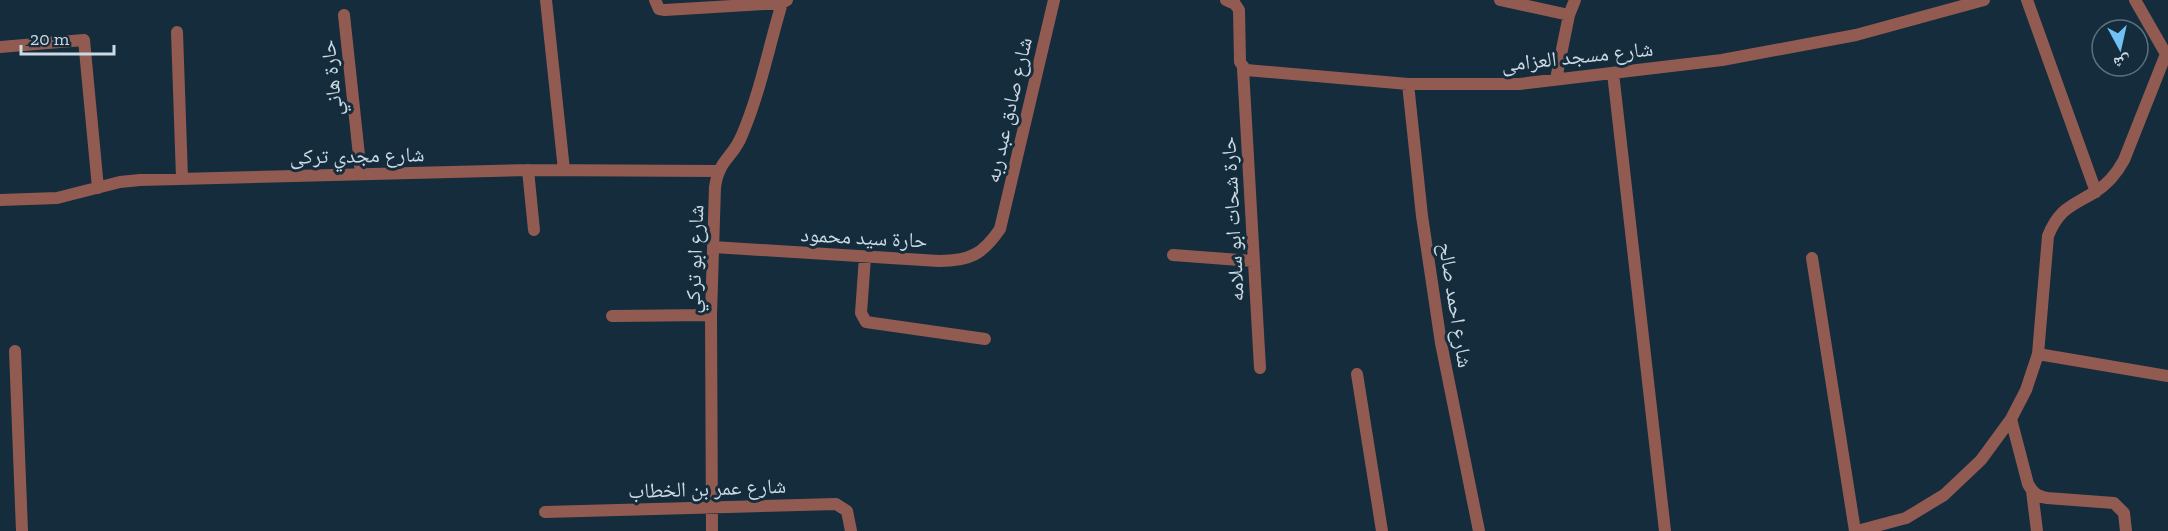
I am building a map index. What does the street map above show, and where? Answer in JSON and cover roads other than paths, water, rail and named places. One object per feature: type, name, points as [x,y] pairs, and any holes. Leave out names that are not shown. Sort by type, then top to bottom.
[{"type":"street","points":[[546,0],[564,170]]},
{"type":"street","points":[[655,0],[657,6],[665,10],[785,1],[741,138],[718,171]]},
{"type":"street","name":"شارع صادق عبد ربه","points":[[1000,229],[1054,0]]},
{"type":"street","points":[[1226,0],[1235,4],[1239,10],[1240,62],[1243,69]]},
{"type":"street","points":[[1500,0],[1569,15]]},
{"type":"street","points":[[1556,79],[1569,15],[1575,0]]},
{"type":"street","name":"شارع مسجد العزامى","points":[[1243,69],[1408,84],[1519,84],[1722,60],[1856,35],[1966,2],[1984,0]]},
{"type":"street","points":[[2027,0],[2096,192]]},
{"type":"street","points":[[1812,258],[1856,531],[1906,518],[1944,495],[1981,460],[2011,419],[2026,390],[2038,354],[2048,236],[2053,223],[2061,212],[2108,183],[2124,160],[2167,53],[2135,0]]},
{"type":"street","name":"حارة هاني","points":[[344,15],[361,174]]},
{"type":"street","points":[[177,32],[182,178]]},
{"type":"street","points":[[0,47],[84,40],[98,188]]},
{"type":"street","name":"حارة شحات ابو سلامه","points":[[1243,69],[1260,368]]},
{"type":"street","points":[[1613,73],[1665,531]]},
{"type":"street","name":"شارع احمد صالح","points":[[1408,84],[1422,216],[1441,343],[1479,531]]},
{"type":"street","points":[[528,170],[534,230]]},
{"type":"street","name":"شارع مجدي تركى","points":[[0,200],[57,198],[140,180],[182,178],[528,170],[718,171]]},
{"type":"street","name":"شارع ابو تركي","points":[[712,531],[711,315],[718,171]]},
{"type":"street","name":"حارة سيد محمود","points":[[713,247],[957,261],[982,250],[990,244],[1000,229]]},
{"type":"street","points":[[1173,255],[1253,261]]},
{"type":"street","points":[[865,256],[861,313],[866,322],[985,339]]},
{"type":"street","points":[[612,316],[711,315]]},
{"type":"street","points":[[15,351],[22,531]]},
{"type":"street","points":[[2038,354],[2168,376]]},
{"type":"street","points":[[1357,374],[1382,531]]},
{"type":"street","points":[[2011,419],[2028,484],[2032,491],[2038,496],[2047,498],[2114,502],[2124,513],[2126,531]]},
{"type":"street","points":[[2032,491],[2037,531]]},
{"type":"street","name":"شارع عمر بن الخطاب","points":[[545,512],[836,504],[847,511],[851,531]]}]
